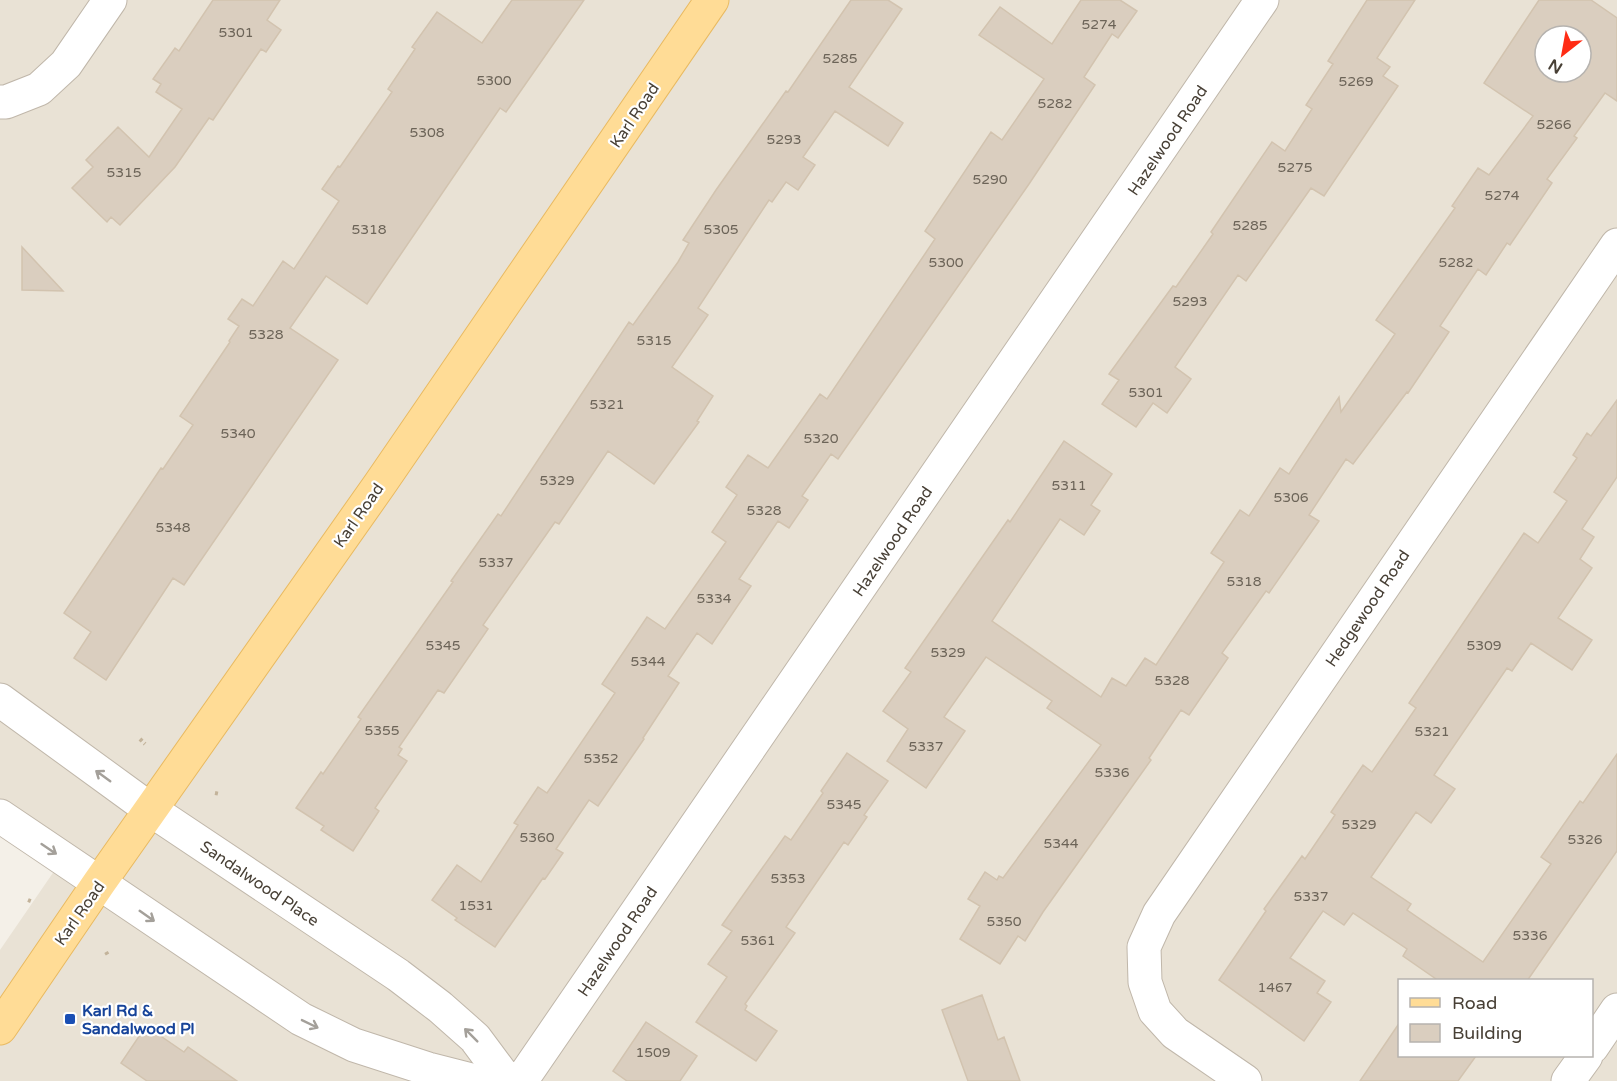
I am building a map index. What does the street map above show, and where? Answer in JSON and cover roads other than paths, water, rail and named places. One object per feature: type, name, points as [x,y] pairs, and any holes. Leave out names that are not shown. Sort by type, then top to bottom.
[{"type":"main road","name":"Karl Road","points":[[0,1028],[99,883],[380,484],[712,0]]},
{"type":"street","points":[[3,102],[39,89],[66,64],[110,0]]},
{"type":"street","name":"Hazelwood Road","points":[[521,1081],[1262,0]]},
{"type":"street","name":"Hedgewood Road","points":[[1245,1081],[1176,1033],[1155,1011],[1145,982],[1144,946],[1159,914],[1617,245]]},
{"type":"street","name":"Sandalwood Place","points":[[0,700],[151,810],[432,1000],[475,1038],[507,1081]]},
{"type":"street","points":[[0,816],[301,1019],[354,1046],[475,1081]]},
{"type":"street","points":[[1593,1046],[1617,1010]]},
{"type":"street","points":[[1568,1081],[1585,1057]]},
{"type":"place","name":"Karl Rd & Sandalwood Pl","points":[[70,1019]]}]
